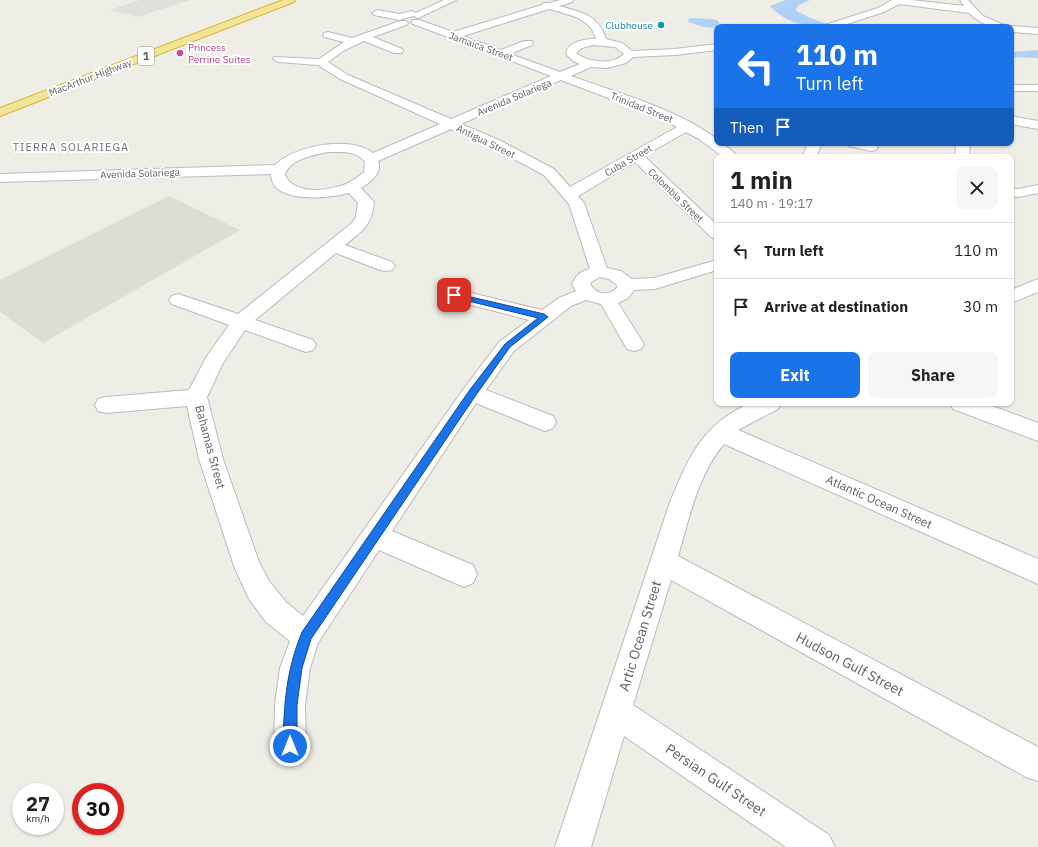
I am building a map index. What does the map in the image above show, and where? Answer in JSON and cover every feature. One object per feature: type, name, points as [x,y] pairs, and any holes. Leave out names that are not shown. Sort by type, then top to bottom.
[{"type":"highway","name":"MacArthur Highway","points":[[0,112],[291,0]]},
{"type":"street","points":[[437,0],[450,1]]},
{"type":"street","points":[[452,36],[569,0]]},
{"type":"street","points":[[964,0],[970,10],[986,24]]},
{"type":"street","points":[[278,59],[321,62],[328,56],[401,20],[410,14],[417,19],[450,1]]},
{"type":"street","points":[[838,24],[881,10],[899,1],[970,10]]},
{"type":"street","points":[[535,2],[591,21],[596,27],[602,42]]},
{"type":"street","points":[[377,13],[401,20]]},
{"type":"street","name":"Jamaica Street","points":[[417,19],[452,36],[545,70]]},
{"type":"street","points":[[853,20],[864,24]]},
{"type":"street","points":[[1014,29],[1038,31]]},
{"type":"street","points":[[328,35],[354,42]]},
{"type":"street","points":[[364,37],[398,51]]},
{"type":"street","points":[[602,42],[618,45],[628,50],[629,54],[624,60],[618,62],[591,63],[575,58],[571,54],[571,51],[578,45],[602,42]]},
{"type":"street","points":[[500,54],[528,43]]},
{"type":"street","points":[[629,54],[714,47]]},
{"type":"street","points":[[700,49],[711,57]]},
{"type":"street","name":"Avenida Solariega","points":[[501,89],[575,58]]},
{"type":"street","name":"Antigua Street","points":[[321,62],[344,77],[436,117],[451,117],[550,172],[576,203],[600,272]]},
{"type":"street","name":"Avenida Solariega","points":[[370,159],[451,117],[561,76],[591,63]]},
{"type":"street","name":"Trinidad Street","points":[[545,70],[635,102],[687,126],[714,144]]},
{"type":"street","points":[[1014,88],[1038,88]]},
{"type":"street","points":[[421,123],[436,117]]},
{"type":"street","points":[[1014,121],[1038,125]]},
{"type":"street","name":"Cuba Street","points":[[568,195],[687,126]]},
{"type":"street","points":[[356,150],[371,144]]},
{"type":"street","name":"Trinidad Street","points":[[717,146],[728,154]]},
{"type":"street","points":[[344,148],[356,150],[365,154],[370,159],[373,164],[372,170],[368,176],[352,187],[326,193],[313,194],[290,190],[282,185],[279,174],[287,161],[313,150],[344,148]]},
{"type":"street","name":"Colombia Street","points":[[636,156],[714,231]]},
{"type":"street","name":"Avenida Solariega","points":[[2,185],[279,174]]},
{"type":"street","name":"Avenida Solariega","points":[[2,185],[16,177],[138,179]]},
{"type":"street","name":"Bahamas Street","points":[[306,636],[276,612],[259,590],[247,566],[211,460],[196,397],[214,361],[241,322],[358,226],[364,217],[366,202],[352,187]]},
{"type":"street","points":[[1014,192],[1038,189]]},
{"type":"street","points":[[333,246],[386,266]]},
{"type":"street","points":[[626,285],[656,283],[714,268]]},
{"type":"street","points":[[626,285],[620,277],[607,272],[587,275],[583,279],[582,284],[597,296],[634,344]]},
{"type":"street","points":[[290,746],[290,705],[295,668],[306,636],[472,393],[508,346],[565,302],[597,296],[622,294],[626,285]]},
{"type":"street","points":[[1014,296],[1038,285]]},
{"type":"street","points":[[454,295],[544,317]]},
{"type":"street","points":[[178,300],[306,345]]},
{"type":"street","points":[[472,393],[545,422]]},
{"type":"street","points":[[106,405],[196,397]]},
{"type":"street","name":"Artic Ocean Street","points":[[573,847],[682,502],[706,451],[720,432],[736,420],[764,406]]},
{"type":"street","points":[[970,406],[1033,426]]},
{"type":"street","name":"Atlantic Ocean Street","points":[[720,432],[1038,572]]},
{"type":"street","points":[[375,536],[464,574]]},
{"type":"street","name":"Hudson Gulf Street","points":[[663,562],[1038,765]]},
{"type":"street","name":"Persian Gulf Street","points":[[616,712],[817,847]]},
{"type":"shaded area","points":[[140,0],[190,0],[138,17],[109,10]]},
{"type":"shaded area","points":[[169,196],[240,230],[43,343],[0,312],[0,280]]},
{"type":"water","points":[[786,0],[810,0],[799,5],[795,10],[827,24],[800,24],[785,18],[770,6]]},
{"type":"water","points":[[688,19],[711,19],[717,20],[720,23],[714,24],[714,28],[707,27],[689,22]]},
{"type":"water","points":[[1038,50],[1038,58],[1014,57],[1014,52]]},
{"type":"place","name":"Clubhouse","points":[[661,25]]},
{"type":"place","name":"Princess Perrine Suites","points":[[180,53]]},
{"type":"district","name":"TIERRA SOLARIEGA","points":[[71,147]]},
{"type":"route","points":[[290,746],[290,705],[295,668],[306,636],[472,393],[508,346],[544,317],[454,295]]}]
